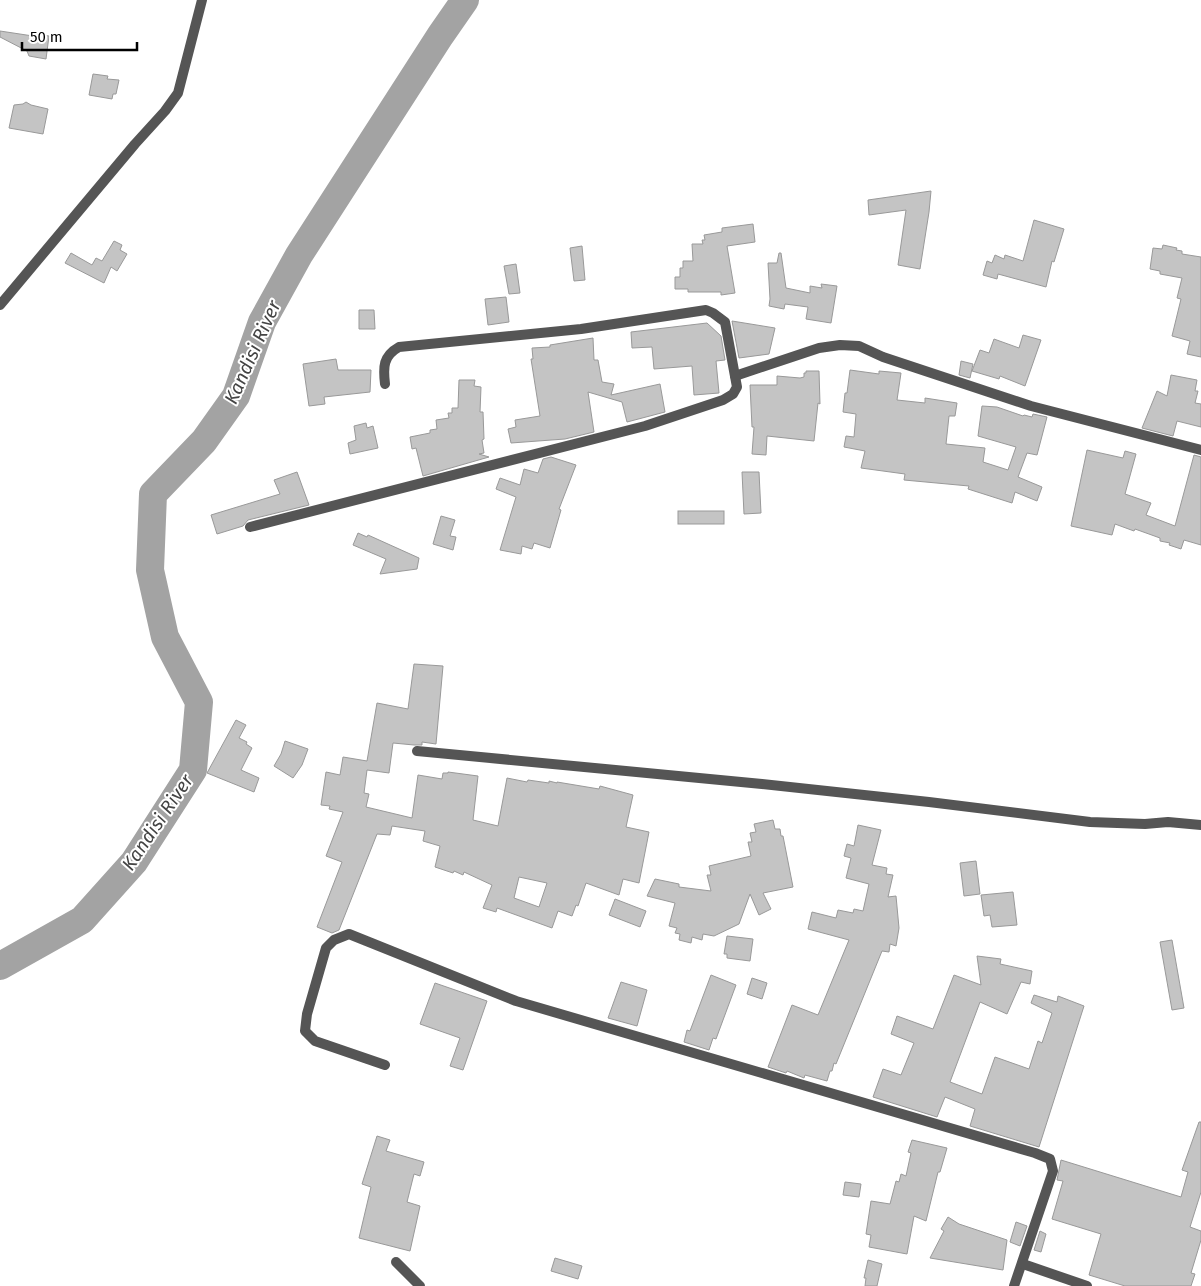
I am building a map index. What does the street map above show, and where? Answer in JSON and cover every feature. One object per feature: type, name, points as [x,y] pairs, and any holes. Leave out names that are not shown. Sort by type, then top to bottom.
[{"type":"street","points":[[0,305],[135,144],[166,111],[178,92],[202,0]]},
{"type":"street","points":[[250,527],[646,426],[723,400],[733,394],[738,386],[724,322],[706,310],[581,329],[399,347],[392,350],[385,360],[383,367],[385,384]]},
{"type":"street","points":[[735,376],[819,348],[840,345],[859,346],[883,357],[1031,406],[1201,450]]},
{"type":"street","points":[[417,751],[772,785],[1090,822],[1146,824],[1168,822],[1201,825]]},
{"type":"street","points":[[385,1066],[314,1041],[306,1031],[307,1014],[326,948],[334,940],[348,934],[516,1001],[690,1050],[1050,1159],[1053,1171],[1014,1286]]},
{"type":"street","points":[[396,1262],[420,1286]]},
{"type":"street","points":[[1023,1264],[1087,1286]]},
{"type":"building","points":[[0,31],[33,36],[34,34],[49,36],[46,59],[29,56],[27,51],[0,37]]},
{"type":"building","points":[[93,74],[108,76],[107,79],[119,80],[116,94],[113,94],[112,99],[89,95]]},
{"type":"building","points":[[26,102],[48,109],[43,134],[9,128],[14,105]]},
{"type":"building","points":[[931,191],[920,269],[898,265],[906,210],[869,215],[868,200]]},
{"type":"building","points":[[1034,220],[1064,229],[1054,262],[1052,261],[1046,287],[998,274],[997,279],[983,275],[987,261],[992,263],[995,255],[1004,259],[1005,255],[1023,261]]},
{"type":"building","points":[[753,224],[755,242],[727,246],[735,293],[721,295],[721,292],[688,292],[688,289],[675,289],[675,277],[680,277],[680,268],[683,268],[683,261],[693,261],[692,244],[703,244],[702,240],[705,240],[704,235],[722,232],[722,228]]},
{"type":"building","points":[[114,241],[122,245],[120,250],[127,254],[117,271],[111,267],[104,283],[65,263],[71,253],[92,265],[96,258],[102,261]]},
{"type":"building","points":[[1163,245],[1177,248],[1176,250],[1182,251],[1182,254],[1201,257],[1201,357],[1187,354],[1190,341],[1172,336],[1181,299],[1177,298],[1182,278],[1160,274],[1160,271],[1150,269],[1153,248],[1162,249]]},
{"type":"building","points":[[582,246],[585,280],[574,281],[570,248]]},
{"type":"building","points":[[779,253],[781,253],[786,288],[810,293],[810,286],[822,288],[821,284],[837,286],[831,323],[806,319],[808,307],[785,304],[784,309],[769,306],[768,263],[777,263]]},
{"type":"building","points":[[516,264],[520,293],[509,294],[504,266]]},
{"type":"building","points":[[506,297],[509,322],[488,325],[485,299]]},
{"type":"building","points":[[359,310],[374,310],[375,329],[359,329]]},
{"type":"building","points":[[732,321],[775,328],[769,354],[739,358]]},
{"type":"building","points":[[707,323],[721,336],[725,360],[716,361],[719,393],[694,395],[692,366],[654,369],[652,347],[632,348],[631,332]]},
{"type":"building","points":[[1023,335],[1041,340],[1025,386],[1000,376],[999,379],[972,371],[980,350],[989,353],[994,339],[1019,348]]},
{"type":"building","points":[[593,338],[594,360],[598,360],[602,382],[614,384],[611,395],[660,384],[665,412],[627,422],[622,402],[588,392],[594,432],[565,439],[511,443],[508,429],[516,427],[515,420],[540,416],[531,359],[533,359],[532,348],[550,347],[550,345]]},
{"type":"building","points":[[336,359],[338,370],[371,370],[370,392],[324,397],[325,404],[309,406],[303,364]]},
{"type":"building","points":[[961,361],[973,364],[970,378],[959,375]]},
{"type":"building","points":[[850,370],[879,374],[879,371],[901,373],[897,400],[925,403],[925,398],[957,403],[955,416],[949,416],[946,444],[985,448],[983,462],[1008,470],[1016,447],[978,436],[982,406],[997,407],[1023,416],[1032,417],[1033,414],[1047,417],[1037,455],[1027,453],[1018,477],[1042,487],[1037,501],[1015,492],[1012,503],[968,489],[969,486],[904,480],[905,474],[861,468],[865,451],[844,447],[846,436],[854,437],[856,414],[843,412]]},
{"type":"building","points":[[806,371],[819,371],[820,404],[818,403],[814,441],[767,436],[766,455],[752,454],[754,427],[752,427],[750,385],[777,385],[777,376],[800,378],[804,377]]},
{"type":"building","points":[[1171,375],[1197,380],[1195,391],[1198,391],[1195,403],[1201,404],[1201,427],[1177,421],[1173,436],[1142,428],[1157,391],[1167,396]]},
{"type":"building","points":[[459,380],[475,380],[474,386],[481,387],[480,412],[483,412],[484,439],[482,440],[484,453],[479,454],[489,457],[423,476],[416,448],[412,449],[410,437],[430,433],[430,430],[437,429],[436,420],[449,418],[448,413],[452,413],[452,408],[458,408]]},
{"type":"building","points":[[366,423],[367,428],[373,426],[378,448],[350,454],[348,443],[356,440],[354,426]]},
{"type":"building","points":[[1087,450],[1123,458],[1125,451],[1136,454],[1125,494],[1151,503],[1146,515],[1175,526],[1194,455],[1201,457],[1201,545],[1184,540],[1181,549],[1169,545],[1170,543],[1160,541],[1160,538],[1115,524],[1112,535],[1071,526]]},
{"type":"building","points":[[551,457],[576,465],[559,509],[561,510],[550,548],[534,543],[532,549],[522,546],[521,554],[500,550],[516,497],[496,489],[500,478],[520,485],[524,469],[538,473],[543,459]]},
{"type":"building","points":[[297,472],[309,505],[248,520],[243,526],[217,534],[211,515],[280,494],[274,480]]},
{"type":"building","points":[[742,472],[759,472],[761,513],[744,514]]},
{"type":"building","points":[[678,511],[724,511],[724,524],[678,524]]},
{"type":"building","points":[[441,516],[455,520],[450,536],[456,537],[453,550],[433,544]]},
{"type":"building","points":[[358,533],[367,537],[368,535],[419,558],[417,569],[380,574],[386,559],[353,545]]},
{"type":"building","points":[[414,664],[443,666],[436,744],[422,742],[422,745],[393,743],[389,773],[367,770],[364,793],[369,794],[366,807],[412,818],[418,775],[442,779],[443,773],[448,772],[478,776],[473,820],[498,826],[507,778],[527,782],[528,780],[549,783],[549,781],[599,789],[600,786],[633,795],[626,827],[649,832],[639,883],[623,879],[619,895],[586,883],[578,906],[576,905],[572,916],[558,911],[552,928],[497,908],[496,912],[483,908],[492,885],[464,872],[463,875],[435,867],[440,846],[423,841],[425,831],[392,826],[390,835],[377,834],[339,930],[332,933],[317,927],[342,862],[326,856],[343,812],[329,809],[330,806],[321,805],[326,772],[340,775],[343,757],[367,761],[377,703],[408,709]],"holes":[[[519,877],[547,883],[539,907],[514,898]]]},
{"type":"building","points":[[236,720],[246,725],[239,738],[247,742],[246,744],[252,748],[241,770],[259,778],[254,792],[207,773]]},
{"type":"building","points":[[285,741],[308,749],[302,765],[293,778],[274,766],[281,754]]},
{"type":"building","points":[[773,820],[775,829],[780,829],[781,836],[783,836],[793,887],[763,893],[771,909],[759,915],[750,894],[739,924],[714,936],[703,934],[702,940],[692,937],[691,943],[679,940],[680,934],[675,933],[677,928],[669,926],[675,903],[647,896],[655,879],[679,884],[679,887],[711,891],[707,875],[711,875],[709,866],[751,856],[748,842],[752,842],[750,833],[756,832],[754,824]]},
{"type":"building","points":[[858,825],[881,830],[872,865],[887,868],[886,874],[893,875],[888,897],[896,896],[899,928],[896,946],[890,944],[889,952],[882,951],[836,1064],[834,1063],[827,1081],[805,1075],[804,1078],[787,1071],[786,1073],[768,1067],[792,1005],[818,1015],[849,940],[808,929],[812,912],[836,918],[838,910],[853,913],[854,909],[863,911],[869,884],[846,878],[851,858],[844,856],[847,844],[854,846]]},
{"type":"building","points":[[976,861],[980,894],[964,896],[960,863]]},
{"type":"building","points":[[1013,892],[1017,925],[992,927],[990,915],[984,916],[981,895]]},
{"type":"building","points":[[615,899],[646,911],[640,927],[609,915]]},
{"type":"building","points":[[727,936],[753,939],[750,961],[727,958],[727,954],[724,954]]},
{"type":"building","points":[[1172,940],[1184,1008],[1172,1010],[1160,942]]},
{"type":"building","points":[[977,956],[1001,959],[1000,964],[1032,971],[1030,984],[1021,982],[1007,1014],[980,1002],[950,1082],[982,1094],[995,1057],[1029,1069],[1038,1041],[1042,1043],[1052,1013],[1031,1003],[1034,995],[1057,1002],[1058,996],[1084,1006],[1039,1147],[970,1126],[975,1109],[945,1097],[937,1117],[873,1097],[883,1069],[901,1075],[914,1043],[891,1034],[897,1016],[933,1029],[954,975],[981,985]]},
{"type":"building","points":[[711,975],[736,985],[716,1039],[713,1038],[709,1050],[684,1042],[687,1030],[690,1031]]},
{"type":"building","points":[[752,978],[767,983],[762,999],[747,994]]},
{"type":"building","points":[[621,982],[647,990],[637,1026],[608,1018]]},
{"type":"building","points":[[435,983],[487,1001],[463,1070],[450,1066],[460,1038],[420,1024]]},
{"type":"building","points":[[1199,1122],[1201,1122],[1201,1192],[1190,1227],[1201,1231],[1201,1240],[1191,1273],[1195,1274],[1191,1286],[1125,1286],[1089,1275],[1101,1234],[1052,1219],[1063,1181],[1057,1180],[1061,1160],[1181,1197],[1188,1172],[1182,1170]]},
{"type":"building","points":[[377,1136],[390,1140],[386,1151],[424,1162],[420,1176],[414,1174],[407,1202],[420,1206],[410,1251],[359,1238],[371,1187],[362,1184]]},
{"type":"building","points":[[912,1140],[947,1148],[940,1172],[938,1172],[926,1221],[914,1216],[907,1254],[869,1247],[871,1235],[866,1234],[871,1201],[890,1204],[896,1181],[899,1182],[901,1174],[906,1176],[911,1153],[908,1152]]},
{"type":"building","points":[[845,1182],[861,1184],[859,1197],[843,1195]]},
{"type":"building","points":[[948,1217],[959,1224],[1007,1240],[1003,1270],[930,1258],[944,1231],[941,1229]]},
{"type":"building","points":[[1016,1222],[1027,1226],[1020,1246],[1010,1242]]},
{"type":"building","points":[[1040,1231],[1046,1234],[1041,1252],[1034,1250]]},
{"type":"building","points":[[555,1258],[582,1266],[578,1279],[551,1271]]},
{"type":"building","points":[[868,1260],[882,1264],[877,1286],[865,1286],[866,1278],[864,1278]]},
{"type":"waterway","name":"Kandisi River","points":[[0,966],[82,920],[134,862],[193,770],[199,702],[165,637],[150,570],[153,494],[204,441],[236,396],[262,322],[299,255],[465,0]]}]
